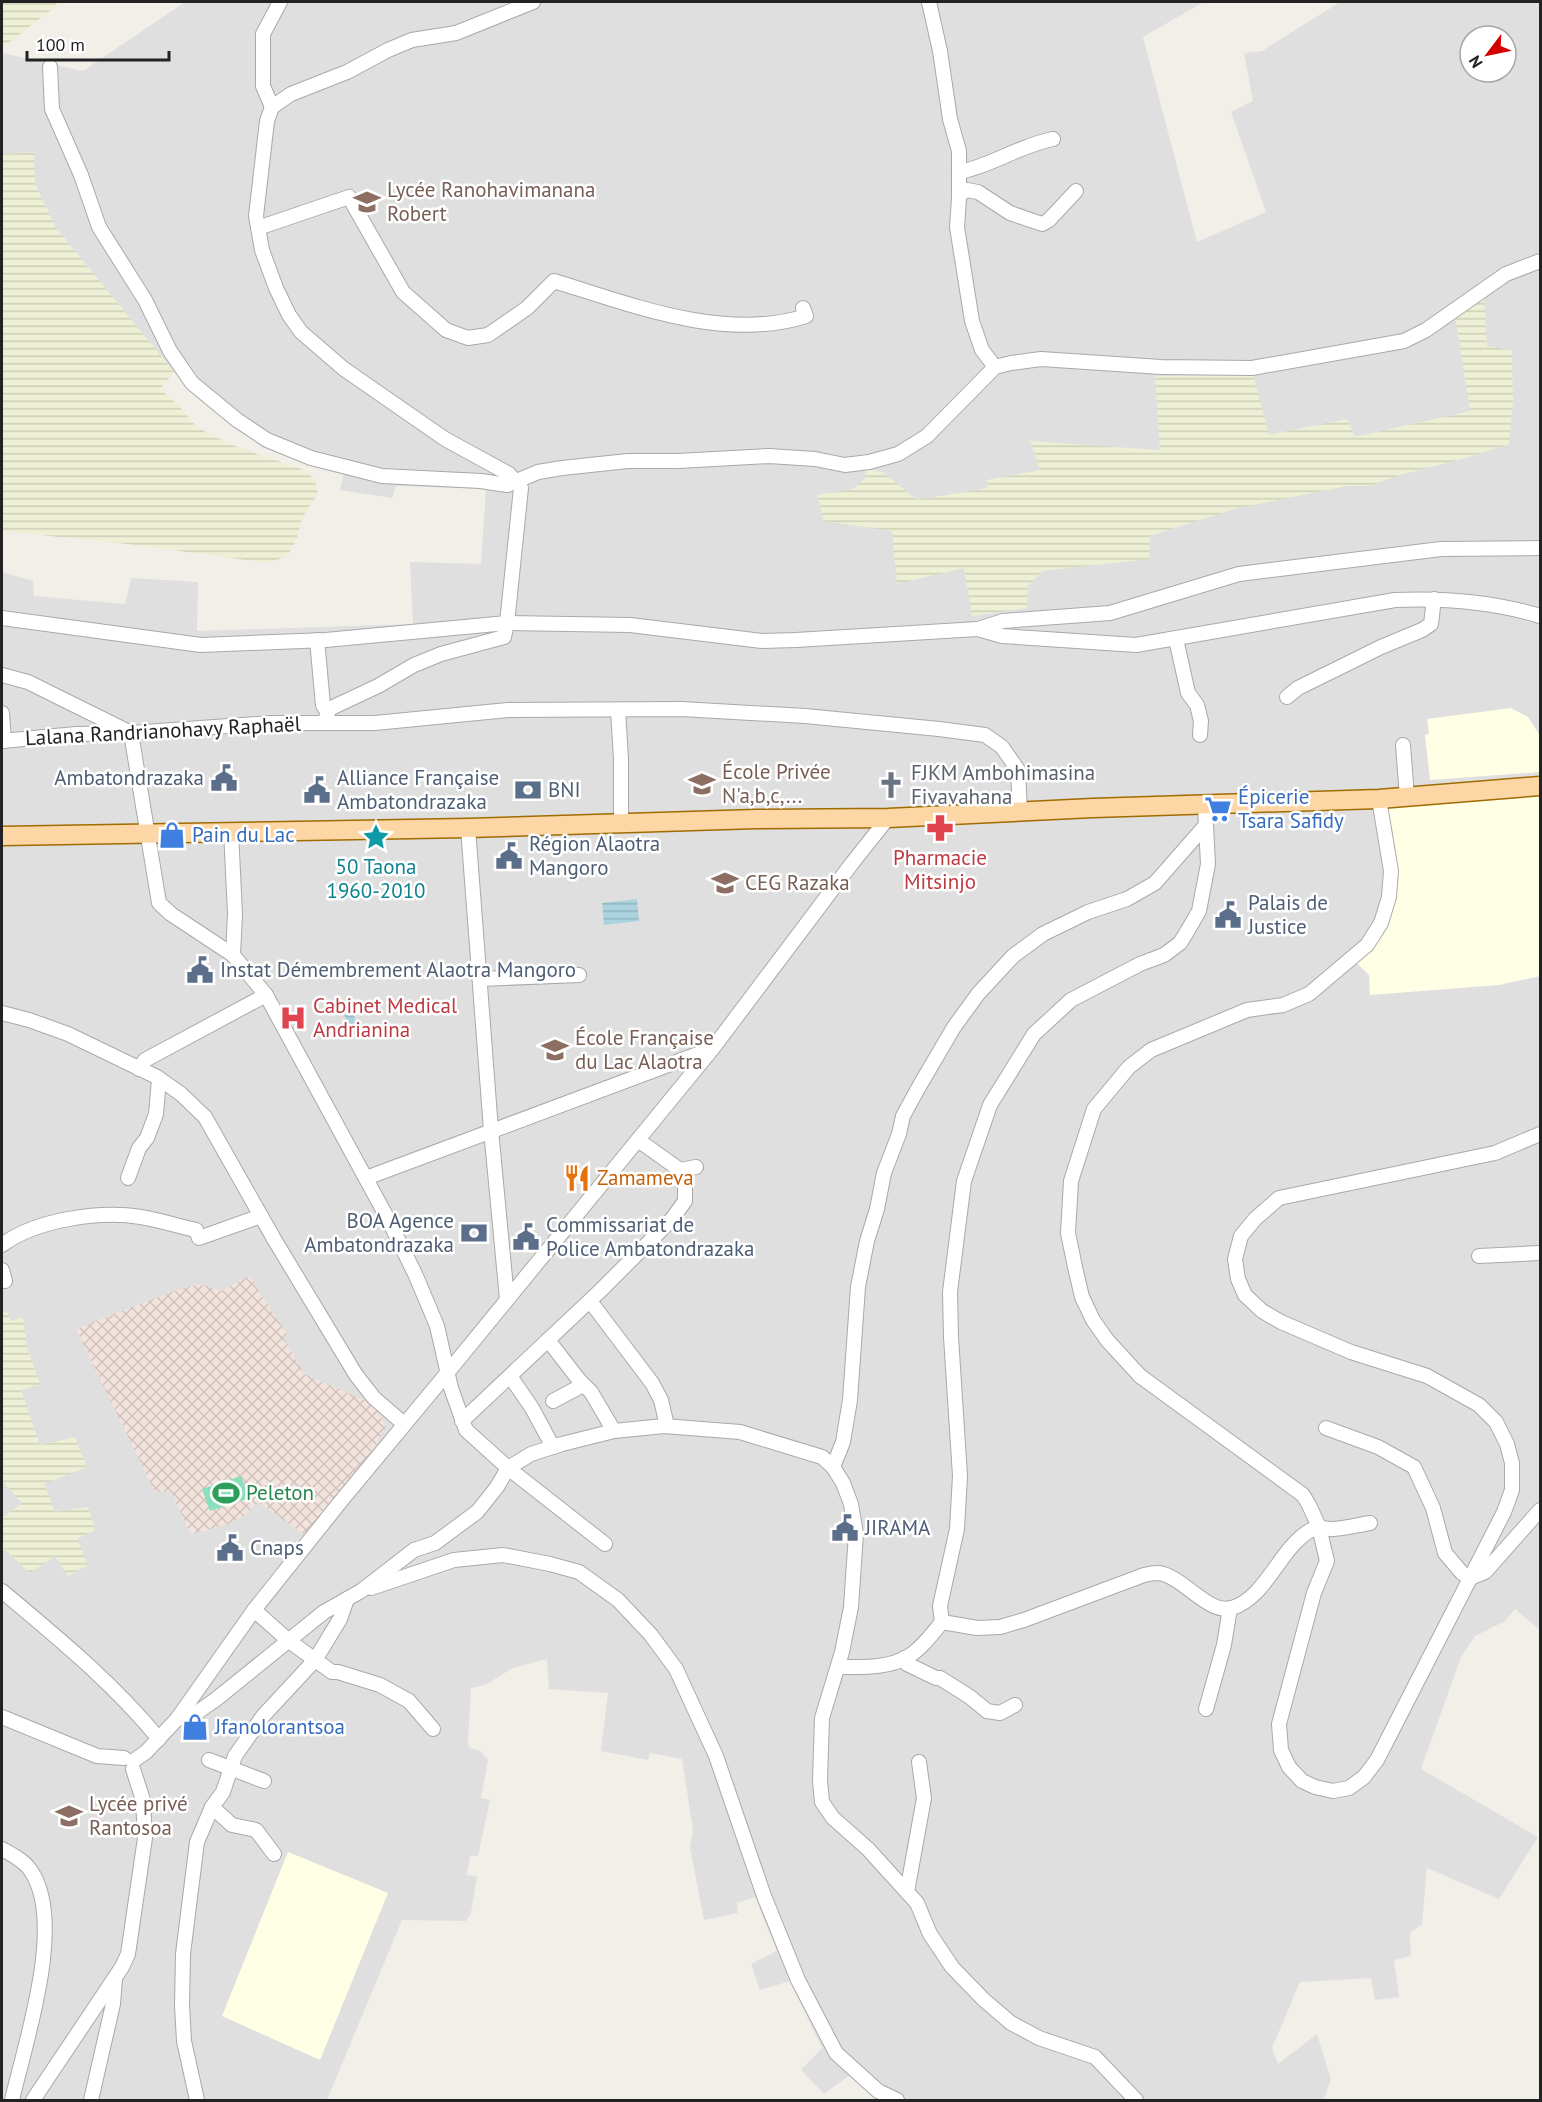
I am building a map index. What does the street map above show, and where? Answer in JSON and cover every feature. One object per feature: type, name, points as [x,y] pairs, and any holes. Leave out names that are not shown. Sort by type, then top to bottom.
[{"type":"main road","points":[[2,836],[888,818],[1379,799],[1540,786]]},
{"type":"street","points":[[272,107],[263,86],[263,34],[280,2]]},
{"type":"street","points":[[327,717],[329,709],[378,686],[414,665],[441,654],[504,637],[521,488],[509,474],[445,439],[344,369],[302,333],[289,315],[262,250],[256,216],[267,121],[272,107],[291,94],[347,72],[388,50],[412,40],[456,33],[533,2]]},
{"type":"street","points":[[929,2],[940,51],[950,119],[959,151],[957,227],[972,321],[982,350],[995,367]]},
{"type":"street","points":[[50,67],[52,109],[81,175],[99,227],[145,300],[170,351],[192,383],[237,420],[267,440],[311,458],[382,476],[481,481],[507,485],[538,472],[628,461],[769,456],[814,459],[845,465],[869,462],[898,454],[927,436],[995,367],[1041,359],[1161,367],[1252,368],[1404,341],[1426,330],[1506,274],[1540,261]]},
{"type":"street","points":[[959,172],[977,169],[1040,141],[1053,139]]},
{"type":"street","points":[[959,195],[967,190],[978,192],[1010,213],[1042,224],[1049,220],[1076,191]]},
{"type":"street","points":[[258,228],[349,197],[403,292],[446,330],[468,339],[488,334],[527,308],[554,281],[643,309],[696,322],[785,323],[806,316],[803,308]]},
{"type":"street","points":[[2,618],[201,645],[317,640],[507,623],[630,625],[762,641],[796,640],[978,629],[1003,621],[1110,613],[1239,574],[1441,549],[1540,548]]},
{"type":"street","points":[[978,629],[1002,636],[1136,645],[1395,600],[1434,599],[1522,610],[1540,616]]},
{"type":"street","points":[[1287,697],[1298,688],[1431,624],[1434,599]]},
{"type":"street","points":[[1176,639],[1188,693],[1197,705],[1201,721],[1200,735]]},
{"type":"street","points":[[317,640],[323,705],[327,717]]},
{"type":"street","points":[[2,675],[37,686],[131,733],[159,903],[171,914],[233,955],[266,995],[366,1178],[416,1276],[438,1326],[451,1388],[466,1430],[508,1468],[605,1544]]},
{"type":"street","name":"Lalana Randrianohavy Raphaël","points":[[3,741],[76,734],[131,733],[271,723],[327,717],[375,723],[508,710],[681,709],[805,716],[985,735],[1002,747],[1018,770],[1020,812]]},
{"type":"street","points":[[618,710],[621,824]]},
{"type":"street","points":[[2,713],[3,741]]},
{"type":"street","points":[[1403,745],[1407,797]]},
{"type":"street","points":[[1379,799],[1391,871],[1390,888],[1381,923],[1368,945],[1309,994],[1283,1005],[1247,1010],[1151,1050],[1129,1067],[1094,1109],[1071,1181],[1068,1233],[1075,1267],[1082,1297],[1093,1320],[1107,1340],[1140,1376],[1303,1495],[1319,1527],[1327,1561],[1314,1593],[1279,1724],[1281,1749],[1289,1767],[1302,1781],[1315,1787],[1333,1791],[1349,1788],[1364,1777],[1377,1760],[1504,1512],[1512,1490],[1512,1463],[1507,1444],[1496,1422],[1479,1405],[1427,1376],[1351,1352],[1281,1322],[1262,1311],[1245,1295],[1238,1279],[1235,1259],[1241,1236],[1279,1198],[1495,1154],[1540,1134]]},
{"type":"street","points":[[838,1667],[871,1667],[904,1658],[928,1639],[942,1622],[940,1606],[957,1529],[960,1476],[950,1292],[964,1181],[990,1106],[1034,1034],[1071,1000],[1140,964],[1164,955],[1180,943],[1199,911],[1208,864],[1204,806]]},
{"type":"street","points":[[2,1717],[97,1756],[125,1763],[146,1752],[159,1739],[177,1719],[254,1610],[713,1048],[888,818]]},
{"type":"street","points":[[833,1467],[843,1442],[850,1400],[858,1287],[867,1241],[877,1209],[884,1173],[899,1134],[903,1116],[920,1085],[954,1027],[978,994],[1013,956],[1043,934],[1088,912],[1127,899],[1155,883],[1204,826]]},
{"type":"street","points":[[468,828],[491,1130],[507,1299]]},
{"type":"street","points":[[231,831],[235,914],[233,955]]},
{"type":"street","points":[[480,980],[579,975]]},
{"type":"street","points":[[139,1069],[145,1060],[266,995]]},
{"type":"street","points":[[2,1013],[68,1034],[159,1079],[181,1094],[205,1117],[356,1375],[374,1398],[404,1424]]},
{"type":"street","points":[[366,1178],[713,1048]]},
{"type":"street","points":[[128,1178],[139,1148],[147,1138],[156,1114],[159,1079]]},
{"type":"street","points":[[462,1421],[590,1301],[672,1219],[685,1201],[685,1187],[680,1170],[638,1140]]},
{"type":"street","points":[[680,1170],[696,1167]]},
{"type":"street","points":[[2,1245],[27,1229],[44,1224],[108,1215],[140,1217],[196,1230],[200,1238],[261,1216]]},
{"type":"street","points":[[1479,1256],[1540,1253]]},
{"type":"street","points":[[590,1301],[652,1383],[661,1400],[667,1426]]},
{"type":"street","points":[[548,1340],[591,1392],[614,1431]]},
{"type":"street","points":[[510,1376],[532,1408],[553,1447]]},
{"type":"street","points":[[553,1401],[584,1385]]},
{"type":"street","points":[[177,1719],[192,1716],[324,1612],[361,1591],[414,1550],[435,1543],[477,1512],[508,1468],[531,1454],[614,1431],[667,1426],[740,1432],[822,1457],[833,1467],[843,1483],[851,1504],[856,1534],[851,1607],[838,1667],[822,1718],[820,1781],[822,1802],[833,1818],[868,1849],[907,1892],[916,1903],[930,1934],[952,1967],[984,2000],[1011,2023],[1039,2038],[1095,2057],[1136,2100]]},
{"type":"street","points":[[1326,1428],[1378,1447],[1414,1467],[1433,1508],[1445,1553],[1462,1573],[1470,1578]]},
{"type":"street","points":[[1470,1578],[1485,1572],[1540,1510]]},
{"type":"street","points":[[942,1622],[977,1628],[1000,1627],[1144,1575],[1158,1573],[1172,1578],[1215,1606],[1230,1608],[1241,1604],[1254,1593],[1295,1544],[1310,1531],[1319,1527],[1332,1529],[1370,1523]]},
{"type":"street","points":[[361,1591],[454,1560],[502,1555],[579,1572],[618,1600],[651,1635],[676,1669],[716,1756],[764,1896],[798,1980],[836,2053],[878,2091],[897,2100]]},
{"type":"street","points":[[2,1591],[73,1650],[141,1717],[159,1739]]},
{"type":"street","points":[[197,2100],[184,2042],[183,1954],[197,1842],[212,1808],[223,1792],[235,1756],[263,1716],[315,1660],[340,1619],[347,1599]]},
{"type":"street","points":[[1206,1709],[1224,1645],[1230,1608]]},
{"type":"street","points":[[254,1610],[289,1641],[332,1672],[380,1685],[409,1701],[433,1729]]},
{"type":"street","points":[[904,1658],[907,1664],[940,1678],[987,1711],[1000,1713],[1015,1705]]},
{"type":"street","points":[[209,1760],[264,1781]]},
{"type":"street","points":[[907,1892],[924,1798],[919,1762]]},
{"type":"street","points":[[33,2100],[115,1978],[128,1954],[145,1838],[145,1815],[140,1788],[125,1763]]},
{"type":"street","points":[[212,1808],[232,1825],[256,1830],[274,1854]]},
{"type":"street","points":[[2,1849],[31,1870],[44,1912],[44,1949],[39,1985],[12,2100]]},
{"type":"street","points":[[91,2100],[113,2004],[115,1978]]},
{"type":"shaded area","points":[[2,2],[58,2],[2,48]]},
{"type":"shaded area","points":[[185,2],[1204,2],[1143,37],[1197,242],[1266,212],[1231,112],[1253,101],[1244,53],[1262,51],[1340,2],[1540,2],[1540,1630],[1515,1609],[1505,1621],[1475,1636],[1461,1657],[1421,1769],[1538,1837],[1499,1899],[1427,1868],[1422,1924],[1410,1933],[1411,1956],[1394,1960],[1399,1997],[1375,2000],[1371,1978],[1300,1982],[1272,2048],[1278,2064],[1317,2034],[1331,2080],[1323,2100],[877,2100],[850,2075],[824,2094],[801,2070],[822,2048],[790,1981],[760,1990],[751,1964],[777,1951],[755,1897],[737,1903],[738,1913],[704,1920],[690,1848],[693,1830],[682,1759],[650,1753],[648,1760],[601,1751],[608,1693],[549,1689],[547,1659],[513,1668],[485,1685],[471,1688],[468,1744],[470,1748],[479,1750],[488,1760],[481,1798],[490,1800],[478,1856],[470,1856],[467,1875],[477,1876],[471,1913],[466,1921],[402,1920],[327,2100],[2,2100],[2,572],[33,581],[34,596],[125,604],[131,578],[198,582],[197,631],[413,624],[410,562],[481,564],[486,489],[396,486],[392,498],[340,490],[344,472],[211,406],[174,372],[56,228],[35,184],[33,152],[2,154],[2,53],[83,71]]},
{"type":"shaded area","points":[[34,152],[35,184],[56,228],[174,372],[160,389],[195,425],[206,432],[232,445],[307,471],[315,481],[318,494],[302,518],[296,542],[289,553],[266,563],[136,545],[2,531],[2,154]]},
{"type":"shaded area","points":[[1484,296],[1487,346],[1512,351],[1513,402],[1509,444],[1369,486],[1347,486],[1234,509],[1150,536],[1149,559],[1042,571],[1028,586],[1027,608],[972,616],[964,568],[897,584],[892,531],[824,521],[817,495],[853,489],[865,478],[865,468],[884,473],[917,500],[988,488],[987,480],[1040,470],[1030,441],[1160,450],[1155,376],[1253,375],[1269,435],[1347,419],[1355,437],[1470,411],[1455,315]]},
{"type":"shaded area","points":[[1511,708],[1528,717],[1540,736],[1540,772],[1430,780],[1425,735],[1429,734],[1427,719]]},
{"type":"shaded area","points":[[1540,793],[1540,976],[1499,985],[1370,995],[1369,975],[1357,963],[1386,928],[1395,902],[1397,878],[1386,807]]},
{"type":"shaded area","points":[[249,1276],[287,1334],[283,1337],[304,1374],[373,1404],[386,1426],[373,1451],[308,1537],[258,1502],[245,1515],[228,1524],[190,1533],[171,1491],[155,1492],[76,1329],[171,1292],[199,1284],[222,1291]]},
{"type":"shaded area","points":[[7,1312],[11,1321],[23,1317],[27,1347],[40,1384],[21,1390],[40,1445],[75,1437],[87,1467],[44,1484],[55,1512],[88,1507],[95,1530],[77,1539],[88,1565],[68,1576],[55,1556],[30,1573],[2,1547],[2,1518],[22,1503],[2,1482],[2,1313]]},
{"type":"shaded area","points":[[288,1852],[388,1893],[320,2060],[222,2016]]},
{"type":"green space","name":"Peleton","points":[[241,1476],[249,1498],[210,1511],[202,1489]]},
{"type":"water","points":[[637,899],[639,921],[604,925],[602,903]]},
{"type":"water","points":[[348,1008],[355,1012],[357,1026],[348,1027],[344,1013]]},
{"type":"place","name":"Lycée Ranohavimanana Robert","points":[[367,202]]},
{"type":"place","name":"Ambatondrazaka","points":[[224,778]]},
{"type":"place","name":"École Privée N'a,b,c,...","points":[[702,784]]},
{"type":"place","name":"FJKM Ambohimasina Fivavahana","points":[[891,785]]},
{"type":"place","name":"Alliance Française Ambatondrazaka","points":[[317,790]]},
{"type":"place","name":"BNI","points":[[528,790]]},
{"type":"place","name":"Épicerie Tsara Safidy","points":[[1218,809]]},
{"type":"place","name":"Pharmacie Mitsinjo","points":[[940,828]]},
{"type":"place","name":"Pain du Lac","points":[[172,835]]},
{"type":"place","name":"50 Taona 1960-2010","points":[[376,837]]},
{"type":"place","name":"Région Alaotra Mangoro","points":[[509,856]]},
{"type":"place","name":"CEG Razaka","points":[[725,883]]},
{"type":"place","name":"Palais de Justice","points":[[1228,915]]},
{"type":"place","name":"Instat Démembrement Alaotra Mangoro","points":[[200,970]]},
{"type":"place","name":"Cabinet Medical Andrianina","points":[[293,1018]]},
{"type":"place","name":"École Française du Lac Alaotra","points":[[555,1050]]},
{"type":"place","name":"Zamameva","points":[[577,1178]]},
{"type":"place","name":"BOA Agence Ambatondrazaka","points":[[474,1233]]},
{"type":"place","name":"Commissariat de Police Ambatondrazaka","points":[[526,1237]]},
{"type":"place","name":"Peleton","points":[[226,1493]]},
{"type":"place","name":"JIRAMA","points":[[845,1528]]},
{"type":"place","name":"Cnaps","points":[[230,1548]]},
{"type":"place","name":"Jfanolorantsoa","points":[[195,1727]]},
{"type":"place","name":"Lycée privé Rantosoa","points":[[69,1816]]}]
